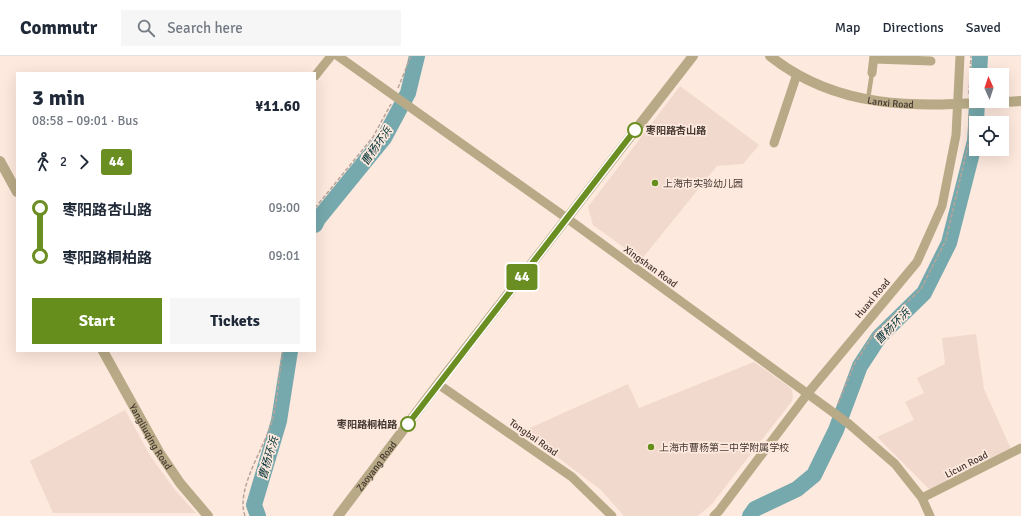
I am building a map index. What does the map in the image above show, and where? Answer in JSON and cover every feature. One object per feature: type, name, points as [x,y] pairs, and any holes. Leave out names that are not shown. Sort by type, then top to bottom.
[{"type":"street","points":[[316,75],[331,56]]},
{"type":"street","name":"Xingshan Road","points":[[338,56],[568,219],[834,412],[895,464],[922,498],[930,516]]},
{"type":"street","name":"Zaoyang Road","points":[[338,516],[438,384],[568,219],[693,56]]},
{"type":"street","name":"Lanxi Road","points":[[770,56],[797,74],[840,94],[868,100],[911,104],[969,103]]},
{"type":"street","name":"Huaxi Road","points":[[714,516],[808,393],[917,262],[942,206],[956,135],[960,56]]},
{"type":"street","points":[[872,73],[874,58],[931,61]]},
{"type":"street","points":[[774,143],[797,74]]},
{"type":"street","name":"Lanxi Road","points":[[1009,101],[1021,101]]},
{"type":"street","points":[[0,161],[16,190]]},
{"type":"street","name":"Yangliuqing Road","points":[[104,352],[159,452],[180,483],[208,516]]},
{"type":"street","name":"Tongbai Road","points":[[438,384],[572,477],[612,516]]},
{"type":"street","name":"Licun Road","points":[[922,498],[1021,448]]},
{"type":"lane","points":[[868,100],[872,73]]},
{"type":"path","points":[[316,207],[373,137],[395,96],[411,56]]},
{"type":"path","points":[[970,68],[971,56]]},
{"type":"path","points":[[245,516],[243,508],[244,492],[272,418],[283,352]]},
{"type":"shaded area","name":"上海市实验幼儿园","points":[[680,86],[759,145],[743,164],[717,166],[641,260],[593,225],[588,207]]},
{"type":"shaded area","points":[[976,334],[984,389],[1011,449],[929,489],[877,437],[914,420],[905,402],[924,393],[917,378],[945,364],[942,338]]},
{"type":"shaded area","name":"上海市曹杨第二中学附属学校","points":[[754,362],[792,390],[792,401],[712,504],[698,516],[624,516],[601,490],[523,431],[628,384],[639,408]]},
{"type":"shaded area","points":[[125,410],[151,457],[175,490],[196,513],[53,513],[30,461]]},
{"type":"waterway","name":"曹杨环浜","points":[[316,223],[384,138],[408,93],[417,56]]},
{"type":"waterway","name":"曹杨环浜","points":[[979,68],[980,56]]},
{"type":"waterway","name":"曹杨环浜","points":[[976,116],[977,108]]},
{"type":"waterway","name":"曹杨环浜","points":[[750,516],[755,509],[797,489],[814,475],[836,430],[860,366],[879,337],[924,293],[949,243],[971,156]]},
{"type":"waterway","name":"曹杨环浜","points":[[258,516],[254,505],[279,421],[290,352]]},
{"type":"bus line","name":"44","points":[[408,424],[568,219],[635,130]]},
{"type":"place","name":"枣阳路杏山路","points":[[635,130]]},
{"type":"place","name":"上海市实验幼儿园","points":[[655,183]]},
{"type":"place","name":"枣阳路桐柏路","points":[[408,424]]},
{"type":"place","name":"上海市曹杨第二中学附属学校","points":[[651,447]]}]
